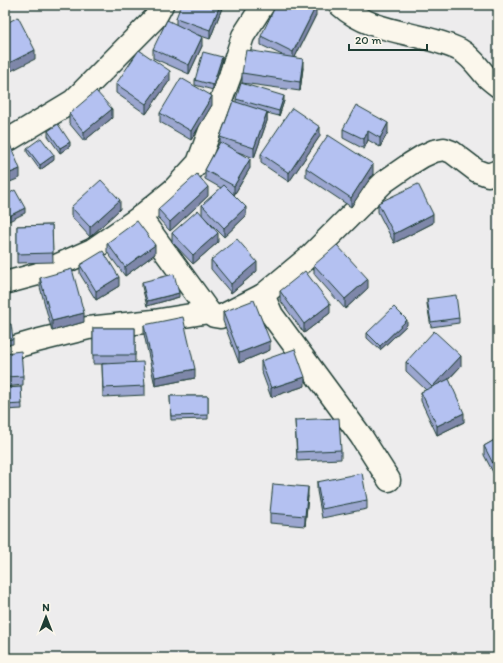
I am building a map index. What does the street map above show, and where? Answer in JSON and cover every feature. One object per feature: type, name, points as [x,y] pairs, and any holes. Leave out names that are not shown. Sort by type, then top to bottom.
[{"type":"street","points":[[5,142],[73,101],[155,18],[162,5]]},
{"type":"street","points":[[5,283],[38,274],[92,250],[140,217],[173,190],[198,163],[243,36],[263,5]]},
{"type":"street","points":[[340,5],[349,14],[370,24],[435,40],[461,51],[475,62],[486,76],[498,86]]},
{"type":"street","points":[[140,217],[209,312],[214,316],[220,317],[263,295],[310,256],[384,182],[423,156],[434,151],[444,149],[452,152],[477,171],[488,175],[498,171]]},
{"type":"street","points":[[263,295],[272,316],[361,436],[389,480]]},
{"type":"street","points":[[5,350],[88,328],[154,321],[209,312]]},
{"type":"building","points":[[181,5],[220,5],[210,30],[176,18]]},
{"type":"building","points":[[276,5],[316,6],[293,52],[261,36]]},
{"type":"building","points":[[18,17],[35,50],[5,65],[5,24]]},
{"type":"building","points":[[167,20],[202,37],[189,65],[153,49]]},
{"type":"building","points":[[139,50],[170,71],[146,104],[116,84]]},
{"type":"building","points":[[246,50],[303,59],[300,82],[242,73]]},
{"type":"building","points":[[203,52],[222,57],[213,85],[195,80]]},
{"type":"building","points":[[181,78],[212,96],[191,131],[160,113]]},
{"type":"building","points":[[241,83],[284,96],[279,111],[236,99]]},
{"type":"building","points":[[96,91],[112,109],[84,132],[69,114]]},
{"type":"building","points":[[233,101],[267,112],[254,148],[220,137]]},
{"type":"building","points":[[356,105],[388,123],[380,138],[368,131],[364,139],[343,129]]},
{"type":"building","points":[[292,108],[320,127],[289,173],[261,154]]},
{"type":"building","points":[[58,124],[70,142],[60,148],[48,131]]},
{"type":"building","points":[[328,135],[373,164],[351,198],[306,168]]},
{"type":"building","points":[[41,138],[54,155],[40,165],[27,148]]},
{"type":"building","points":[[9,142],[20,169],[5,175],[5,144]]},
{"type":"building","points":[[220,142],[250,159],[234,186],[205,170]]},
{"type":"building","points":[[197,174],[208,187],[170,222],[158,209]]},
{"type":"building","points":[[101,180],[120,200],[90,227],[71,207]]},
{"type":"building","points":[[418,184],[433,214],[394,234],[378,203]]},
{"type":"building","points":[[224,185],[246,207],[224,228],[202,205]]},
{"type":"building","points":[[15,190],[25,208],[5,218],[5,196]]},
{"type":"building","points":[[198,210],[218,233],[193,255],[172,233]]},
{"type":"building","points":[[137,221],[155,245],[125,267],[107,243]]},
{"type":"building","points":[[52,225],[53,253],[17,254],[17,226]]},
{"type":"building","points":[[237,239],[257,262],[231,284],[211,260]]},
{"type":"building","points":[[337,245],[368,279],[345,299],[314,265]]},
{"type":"building","points":[[103,251],[119,277],[96,291],[80,265]]},
{"type":"building","points":[[72,269],[84,313],[52,321],[40,278]]},
{"type":"building","points":[[305,271],[330,304],[304,324],[280,291]]},
{"type":"building","points":[[174,274],[179,293],[147,301],[142,282]]},
{"type":"building","points":[[5,289],[8,289],[8,316],[5,316]]},
{"type":"building","points":[[456,295],[459,318],[431,322],[427,299]]},
{"type":"building","points":[[254,300],[270,341],[239,353],[223,312]]},
{"type":"building","points":[[394,307],[407,320],[380,346],[367,333]]},
{"type":"building","points":[[183,317],[195,369],[155,377],[144,325]]},
{"type":"building","points":[[11,324],[13,339],[5,340],[5,325]]},
{"type":"building","points":[[93,328],[135,328],[135,355],[93,355]]},
{"type":"building","points":[[434,331],[461,356],[432,387],[406,362]]},
{"type":"building","points":[[295,349],[305,377],[271,388],[261,361]]},
{"type":"building","points":[[21,351],[23,376],[5,377],[5,353]]},
{"type":"building","points":[[143,362],[145,386],[103,388],[102,364]]},
{"type":"building","points":[[449,379],[464,413],[437,426],[421,392]]},
{"type":"building","points":[[21,387],[22,404],[5,405],[5,388]]},
{"type":"building","points":[[170,396],[208,396],[208,415],[171,416]]},
{"type":"building","points":[[339,418],[341,450],[297,452],[295,420]]},
{"type":"building","points":[[498,438],[498,473],[484,446]]},
{"type":"building","points":[[362,473],[367,500],[322,509],[317,482]]},
{"type":"building","points":[[273,484],[308,487],[305,516],[270,513]]}]
